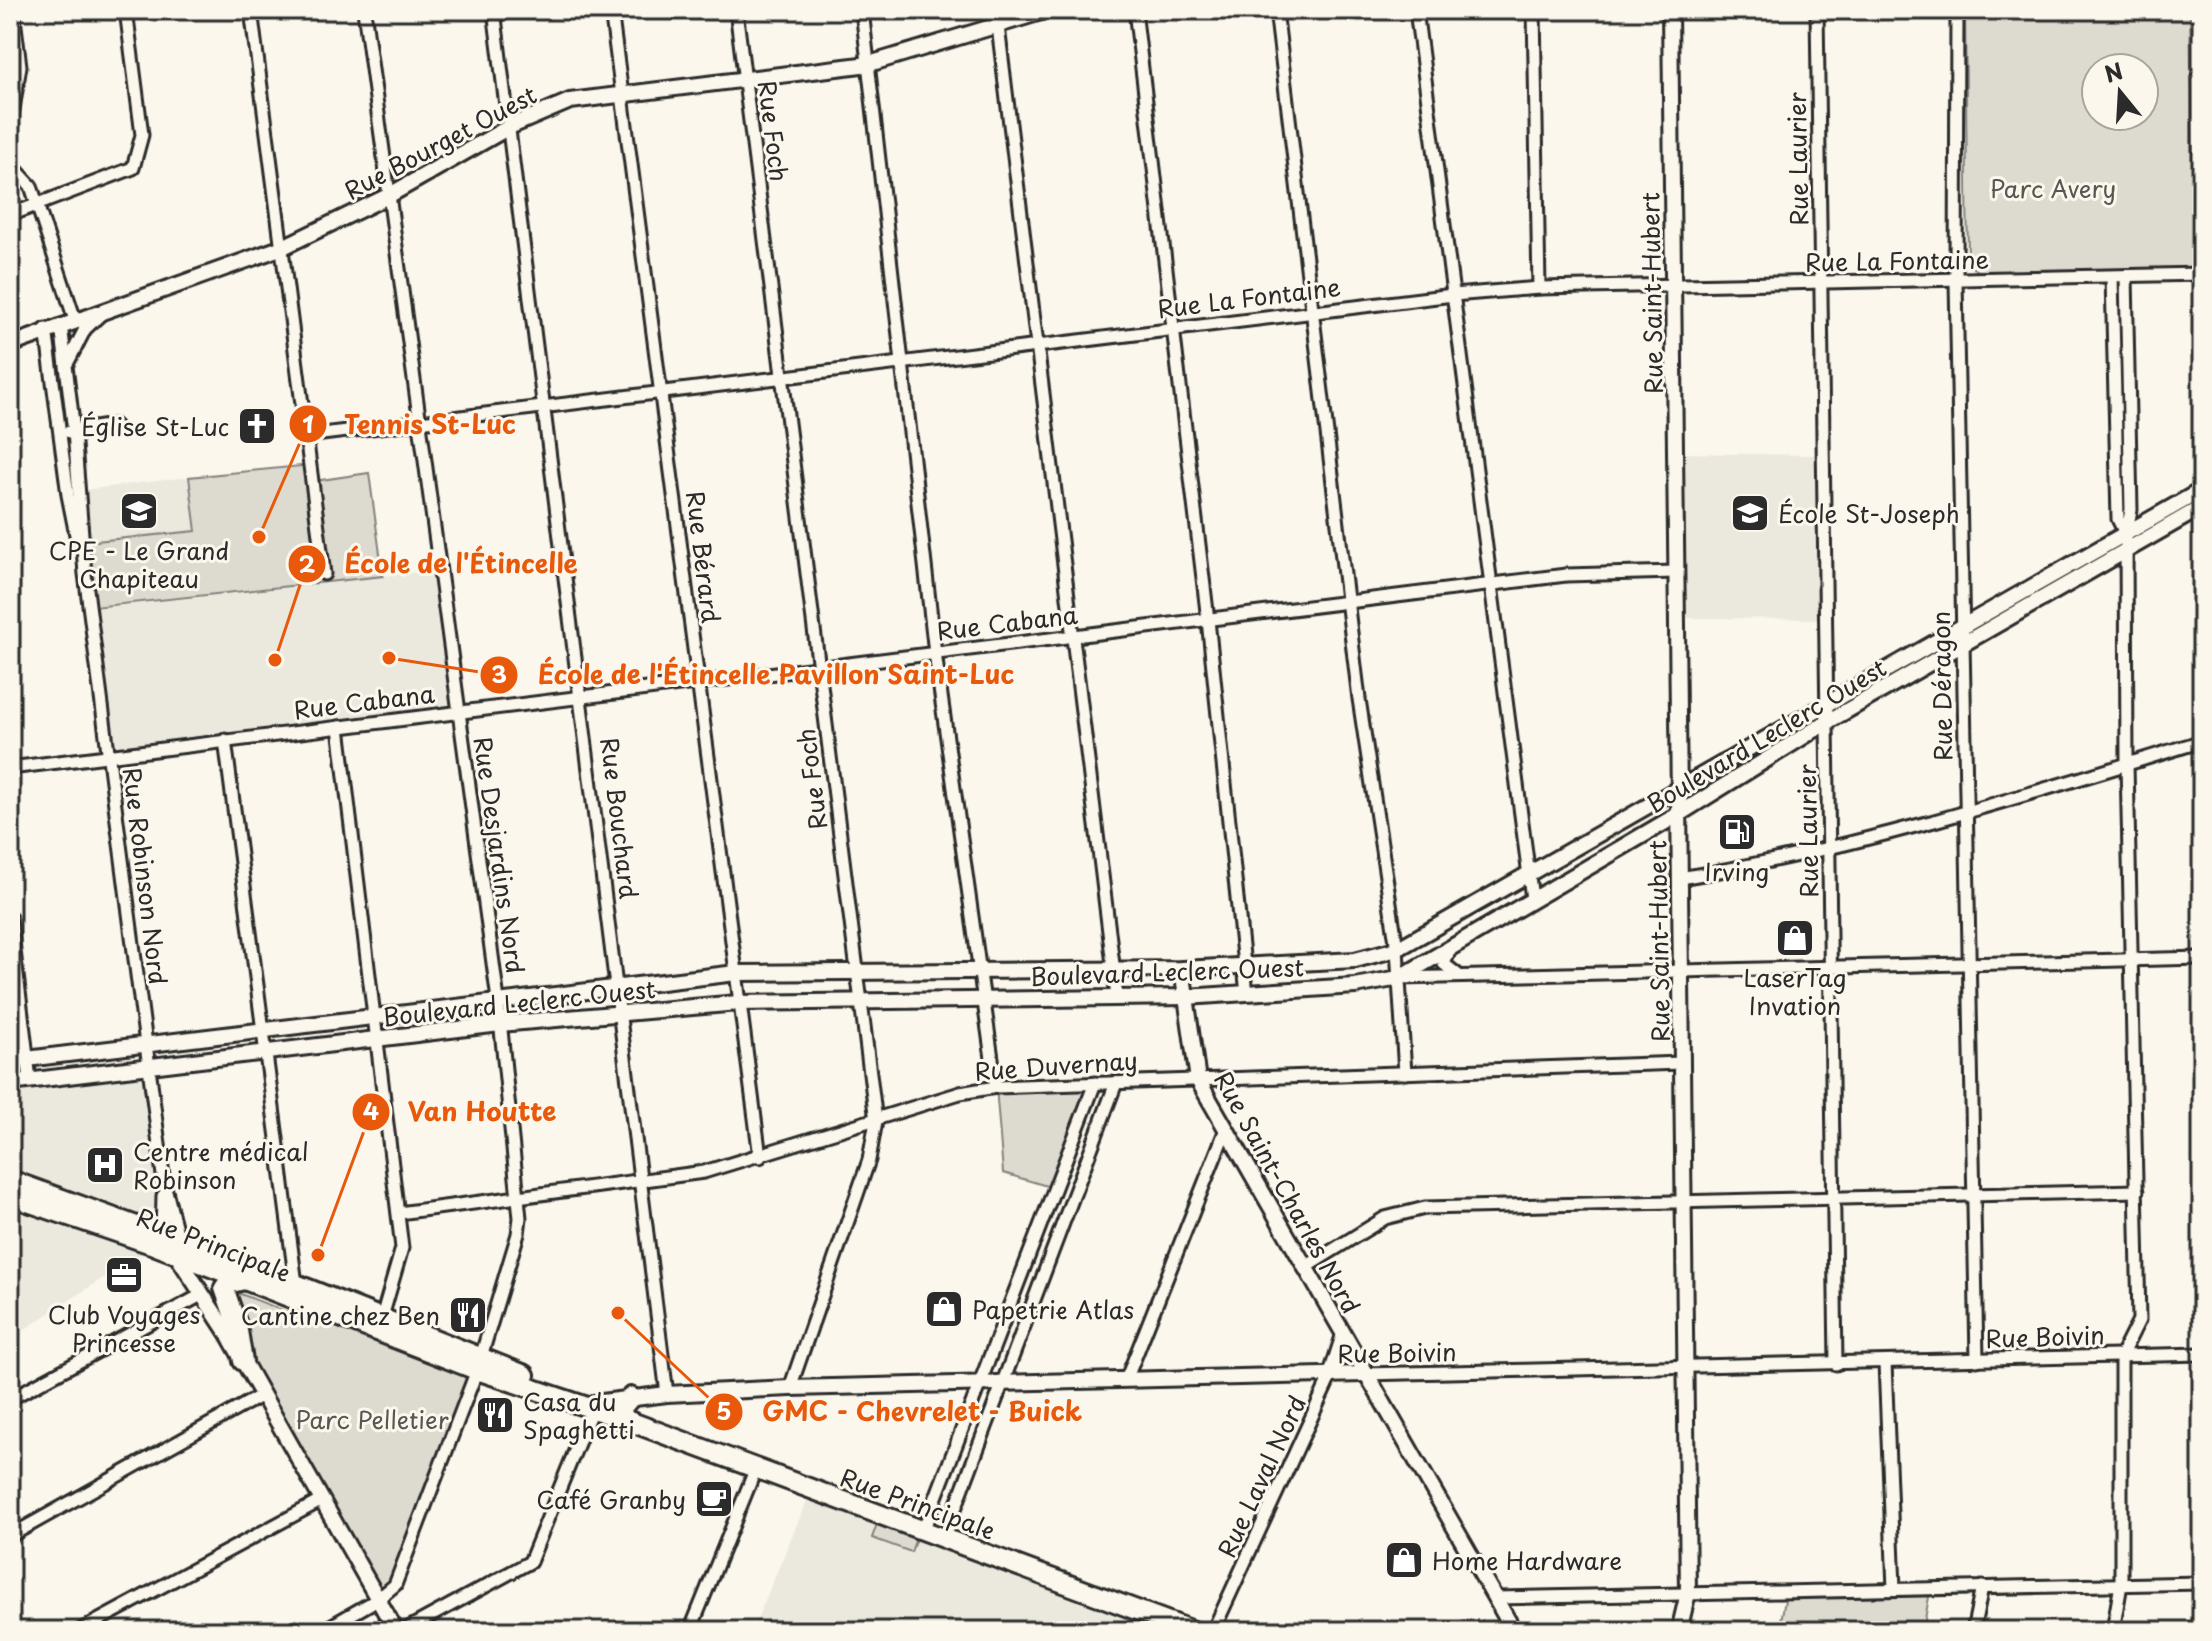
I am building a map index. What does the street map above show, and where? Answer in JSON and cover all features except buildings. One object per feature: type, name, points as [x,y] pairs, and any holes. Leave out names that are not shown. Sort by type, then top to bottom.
[{"type":"main road","name":"Rue Principale","points":[[10,1180],[176,1247],[244,1280],[380,1325],[1193,1631]]},
{"type":"main road","name":"Rue Principale","points":[[10,1196],[296,1284],[380,1325]]},
{"type":"main road","points":[[243,1361],[224,1288],[227,1284],[244,1280]]},
{"type":"main road","points":[[626,1420],[620,1410],[631,1397]]},
{"type":"street","points":[[10,128],[20,66],[13,10]]},
{"type":"street","points":[[10,215],[133,168],[142,135],[126,10]]},
{"type":"street","points":[[251,10],[324,574]]},
{"type":"street","name":"Rue Desjardins Nord","points":[[364,10],[498,1000],[520,1199],[518,1234],[479,1363],[395,1585],[378,1599]]},
{"type":"street","name":"Rue Bouchard","points":[[494,10],[542,407],[583,697],[667,1394]]},
{"type":"street","name":"Rue Bérard","points":[[611,10],[760,1157]]},
{"type":"street","name":"Rue Foch","points":[[736,10],[876,1121],[869,1160],[790,1388]]},
{"type":"street","points":[[862,10],[935,653],[977,971],[996,1087]]},
{"type":"street","points":[[996,10],[1117,997]]},
{"type":"street","name":"Rue Bourget Ouest","points":[[10,345],[283,247],[388,196],[509,127],[570,101],[869,64],[1048,10]]},
{"type":"street","points":[[1135,10],[1208,620],[1247,994]]},
{"type":"street","points":[[1276,10],[1347,603],[1397,949],[1405,1073]]},
{"type":"street","points":[[1416,10],[1532,899]]},
{"type":"street","name":"Rue Saint-Hubert","points":[[1670,10],[1688,1593],[1679,1631]]},
{"type":"street","name":"Rue Laurier","points":[[1817,10],[1836,1364]]},
{"type":"street","name":"Rue Déragon","points":[[1957,10],[1956,281],[1977,1360]]},
{"type":"street","points":[[1536,11],[1539,288]]},
{"type":"street","name":"Rue Robinson Nord","points":[[11,162],[31,186],[38,204],[61,325],[74,431],[85,574],[164,1183],[176,1247]]},
{"type":"street","name":"Rue La Fontaine","points":[[306,436],[1453,295],[1539,288],[1821,285],[2202,274]]},
{"type":"street","points":[[2113,1631],[2121,1584],[2121,1356],[2139,1320],[2127,764],[2126,535],[2131,510],[2126,276]]},
{"type":"street","points":[[2112,277],[2118,519],[2126,535]]},
{"type":"street","points":[[66,366],[85,329],[106,309]]},
{"type":"street","name":"Rue Robinson Nord","points":[[61,325],[61,433],[68,495],[85,574]]},
{"type":"street","points":[[61,433],[114,425]]},
{"type":"street","name":"Boulevard Leclerc Ouest","points":[[10,1061],[736,973],[1182,969],[1355,960],[1397,949],[2202,490]]},
{"type":"street","name":"Boulevard Leclerc Ouest","points":[[10,1083],[500,1024],[738,1003],[1186,997],[1355,986],[1399,978],[1679,814],[1827,722],[2202,507]]},
{"type":"street","name":"Rue Cabana","points":[[10,768],[1566,575],[1676,572]]},
{"type":"street","points":[[339,727],[402,1248],[380,1325]]},
{"type":"street","points":[[225,740],[296,1284]]},
{"type":"street","points":[[1680,878],[1739,868],[1966,811],[2202,741]]},
{"type":"street","points":[[10,918],[30,1080]]},
{"type":"street","points":[[1450,949],[1444,964],[1458,976]]},
{"type":"street","points":[[1399,978],[2202,958]]},
{"type":"street","name":"Rue Saint-Charles Nord","points":[[1182,969],[1198,1080],[1343,1338],[1514,1631]]},
{"type":"street","name":"Rue Duvernay","points":[[399,1213],[704,1172],[960,1093],[996,1087],[1682,1063]]},
{"type":"street","points":[[923,1531],[1095,1083]]},
{"type":"street","points":[[944,1538],[1116,1083]]},
{"type":"street","points":[[1126,1380],[1226,1129]]},
{"type":"street","points":[[1060,1174],[1079,1181]]},
{"type":"street","name":"Rue Robinson Nord","points":[[164,1183],[176,1247]]},
{"type":"street","points":[[1304,1268],[1385,1218],[1405,1210],[2137,1191]]},
{"type":"street","points":[[1039,1229],[1058,1237]]},
{"type":"street","points":[[176,1247],[228,1334]]},
{"type":"street","points":[[176,1247],[396,1631]]},
{"type":"street","points":[[10,1399],[203,1294]]},
{"type":"street","points":[[1011,1301],[1031,1307]]},
{"type":"street","name":"Rue Laval Nord","points":[[1213,1631],[1331,1375],[1343,1338]]},
{"type":"street","name":"Rue Boivin","points":[[592,1407],[631,1397],[790,1388],[2202,1354]]},
{"type":"street","points":[[1885,1363],[1894,1589]]},
{"type":"street","points":[[10,1536],[262,1395]]},
{"type":"street","points":[[403,1631],[530,1562],[592,1407]]},
{"type":"street","points":[[949,1464],[969,1471]]},
{"type":"street","points":[[690,1631],[756,1468]]},
{"type":"street","points":[[79,1631],[322,1500]]},
{"type":"street","points":[[1495,1598],[2202,1583]]},
{"type":"street","points":[[1973,1631],[1982,1587]]},
{"type":"street","points":[[322,1631],[378,1599]]},
{"type":"shaded area","name":"École St-Joseph","points":[[1675,453],[1823,455],[1826,619],[1677,618]]},
{"type":"shaded area","name":"CPE - Le Grand Chapiteau","points":[[189,477],[196,531],[86,542],[83,490]]},
{"type":"shaded area","points":[[438,570],[457,712],[113,754],[94,607]]},
{"type":"shaded area","points":[[28,1059],[30,1080],[149,1066],[164,1183],[154,1245],[10,1339],[10,1061]]},
{"type":"shaded area","points":[[809,1496],[878,1521],[873,1538],[910,1551],[917,1535],[1160,1631],[752,1631]]},
{"type":"green space","name":"Parc Avery","points":[[1965,10],[2190,10],[2195,271],[1980,272],[1968,265]]},
{"type":"green space","points":[[311,465],[314,481],[369,473],[383,576],[94,607],[86,542],[196,531],[189,477]]},
{"type":"green space","points":[[1095,1083],[1054,1188],[1003,1173],[996,1087]]},
{"type":"green space","name":"Parc Pelletier","points":[[230,1290],[298,1316],[307,1308],[477,1370],[395,1585],[378,1599],[231,1330]]},
{"type":"green space","points":[[878,1521],[917,1535],[911,1552],[872,1538]]},
{"type":"green space","points":[[1930,1591],[1923,1631],[1779,1631],[1786,1595]]},
{"type":"place","name":"Église St-Luc","points":[[257,426]]},
{"type":"place","name":"CPE - Le Grand Chapiteau","points":[[139,511]]},
{"type":"place","name":"École St-Joseph","points":[[1750,513]]},
{"type":"place","name":"Tennis St-Luc","points":[[259,537]]},
{"type":"place","name":"École de l'Étincelle Pavillon Saint-Luc","points":[[389,658]]},
{"type":"place","name":"École de l'Étincelle","points":[[275,660]]},
{"type":"place","name":"Irving","points":[[1737,832]]},
{"type":"place","name":"LaserTag Invation","points":[[1795,938]]},
{"type":"place","name":"Centre médical Robinson","points":[[105,1165]]},
{"type":"place","name":"Van Houtte","points":[[318,1255]]},
{"type":"place","name":"Club Voyages Princesse","points":[[124,1275]]},
{"type":"place","name":"Papetrie Atlas","points":[[944,1309]]},
{"type":"place","name":"GMC - Chevrelet - Buick","points":[[618,1313]]},
{"type":"place","name":"Cantine chez Ben","points":[[468,1315]]},
{"type":"place","name":"Casa du Spaghetti","points":[[495,1415]]},
{"type":"place","name":"Café Granby","points":[[714,1499]]},
{"type":"place","name":"Home Hardware","points":[[1404,1560]]}]
